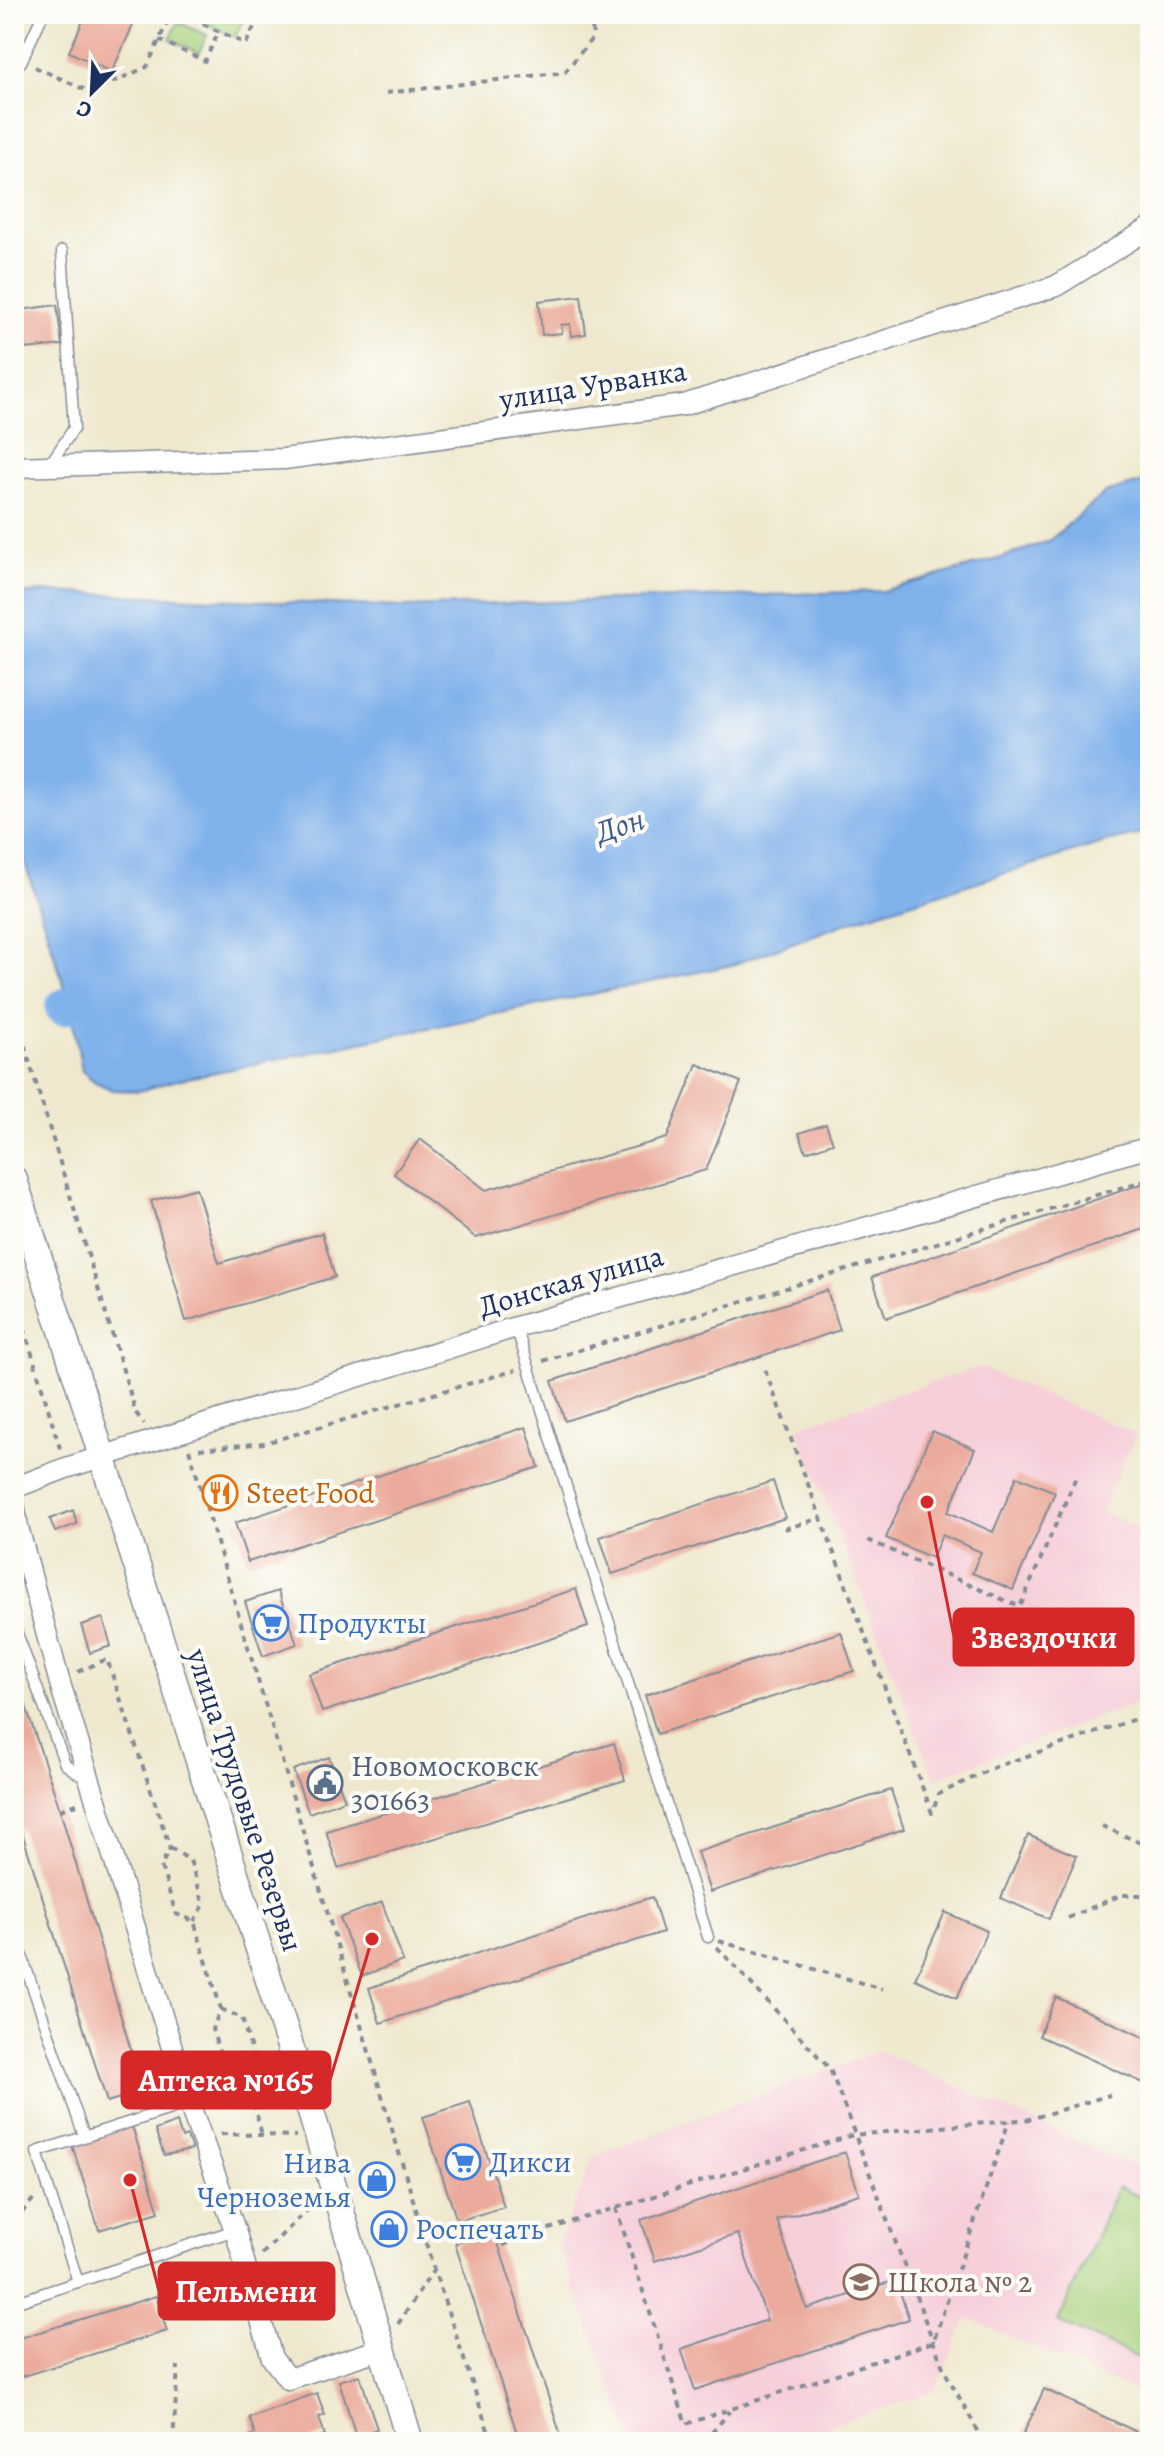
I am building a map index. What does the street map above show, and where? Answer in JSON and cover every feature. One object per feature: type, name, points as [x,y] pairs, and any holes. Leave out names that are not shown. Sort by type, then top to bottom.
[{"type":"street","name":"улица Урванка","points":[[14,467],[284,459],[684,405],[1056,286],[1150,228]]},
{"type":"street","name":"Донская улица","points":[[14,1488],[102,1456],[187,1440],[516,1327],[1150,1147]]},
{"type":"street","name":"улица Трудовые Резервы","points":[[14,1180],[318,2137],[410,2442]]},
{"type":"street","points":[[14,1503],[16,1528],[59,1680],[189,2103],[235,2230],[272,2358],[288,2379],[381,2349]]},
{"type":"lane","points":[[18,60],[43,14]]},
{"type":"lane","points":[[50,464],[74,428],[62,251]]},
{"type":"lane","points":[[516,1327],[708,1937]]},
{"type":"lane","points":[[14,1625],[65,1764],[92,1783]]},
{"type":"lane","points":[[14,1933],[84,2136]]},
{"type":"lane","points":[[78,2282],[37,2152],[189,2103]]},
{"type":"lane","points":[[14,2303],[235,2230]]},
{"type":"path","points":[[18,60],[90,92],[147,67],[171,14]]},
{"type":"path","points":[[181,14],[246,44],[260,14]]},
{"type":"path","points":[[284,14],[296,20],[299,14]]},
{"type":"path","points":[[386,93],[565,72],[593,37],[591,14]]},
{"type":"path","points":[[159,40],[205,61],[219,31]]},
{"type":"path","points":[[14,1011],[136,1413],[144,1424],[187,1440],[265,1443],[1150,1179]]},
{"type":"path","points":[[14,1293],[66,1468]]},
{"type":"path","points":[[765,1370],[932,1813],[939,1794],[995,1767],[1150,1714]]},
{"type":"path","points":[[176,1454],[187,1440]]},
{"type":"path","points":[[187,1440],[434,2270],[492,2442]]},
{"type":"path","points":[[868,1540],[1020,1607],[1077,1475]]},
{"type":"path","points":[[784,1529],[821,1518]]},
{"type":"path","points":[[59,1680],[107,1659],[170,1848],[190,1860],[204,1905],[194,1921],[221,2009],[212,2029],[228,2080],[249,2086]]},
{"type":"path","points":[[874,1680],[884,1685]]},
{"type":"path","points":[[1102,1826],[1150,1847]]},
{"type":"path","points":[[170,1848],[161,1866],[176,1914],[194,1921]]},
{"type":"path","points":[[1068,1918],[1121,1895],[1150,1895]]},
{"type":"path","points":[[708,1937],[882,1989]]},
{"type":"path","points":[[708,1937],[830,2069],[944,2370],[984,2442]]},
{"type":"path","points":[[221,2009],[242,2018],[258,2074],[249,2086]]},
{"type":"path","points":[[249,2086],[262,2135]]},
{"type":"path","points":[[503,2245],[853,2135],[1030,2119],[1110,2095]]},
{"type":"path","points":[[933,2342],[1009,2121]]},
{"type":"path","points":[[200,2133],[318,2137]]},
{"type":"path","points":[[14,2222],[47,2183]]},
{"type":"path","points":[[246,2269],[332,2187]]},
{"type":"path","points":[[616,2208],[686,2424],[933,2342]]},
{"type":"path","points":[[381,2349],[434,2270]]},
{"type":"path","points":[[173,2442],[178,2366]]},
{"type":"path","points":[[704,2442],[732,2409]]},
{"type":"shaded area","points":[[979,1367],[1136,1434],[1101,1511],[1150,1533],[1150,1689],[1145,1700],[934,1779],[797,1427]]},
{"type":"shaded area","name":"Школа № 2","points":[[880,2051],[1150,2174],[1150,2398],[967,2318],[934,2392],[779,2442],[633,2442],[558,2245],[594,2156]]},
{"type":"green space","points":[[186,14],[246,14],[235,37]]},
{"type":"green space","points":[[178,22],[207,35],[199,53],[170,39]]},
{"type":"green space","points":[[1118,2187],[1150,2201],[1150,2363],[1058,2322]]},
{"type":"water","points":[[1150,480],[1150,832],[1105,842],[852,921],[732,965],[173,1081],[139,1091],[113,1090],[95,1082],[82,1071],[70,1005],[14,828],[14,594],[52,592],[402,607],[883,591],[1001,558],[1049,541],[1105,493]]},
{"type":"building","points":[[86,14],[138,14],[112,72],[69,52]]},
{"type":"building","points":[[581,296],[586,334],[571,336],[570,324],[561,325],[562,333],[542,335],[539,301]]},
{"type":"building","points":[[57,305],[62,345],[25,349],[20,310]]},
{"type":"building","points":[[697,1064],[741,1082],[706,1170],[476,1238],[394,1174],[420,1139],[486,1190],[667,1138]]},
{"type":"building","points":[[826,1124],[833,1143],[806,1152],[799,1133]]},
{"type":"building","points":[[1147,1182],[1150,1227],[886,1318],[872,1277]]},
{"type":"building","points":[[196,1188],[219,1263],[322,1233],[335,1277],[186,1321],[151,1201]]},
{"type":"building","points":[[827,1290],[840,1330],[565,1421],[552,1381]]},
{"type":"building","points":[[526,1427],[539,1467],[248,1562],[235,1523]]},
{"type":"building","points":[[932,1431],[975,1449],[948,1512],[993,1532],[1017,1476],[1055,1492],[1013,1590],[972,1573],[981,1552],[942,1535],[932,1558],[886,1538]]},
{"type":"building","points":[[773,1481],[785,1518],[612,1574],[600,1537]]},
{"type":"building","points":[[73,1510],[77,1524],[55,1532],[50,1519]]},
{"type":"building","points":[[576,1589],[588,1627],[322,1712],[309,1674]]},
{"type":"building","name":"Продукты","points":[[278,1591],[297,1644],[263,1656],[245,1602]]},
{"type":"building","points":[[103,1618],[111,1646],[90,1653],[81,1625]]},
{"type":"building","points":[[841,1632],[854,1671],[657,1734],[645,1695]]},
{"type":"building","points":[[14,1670],[60,1810],[143,2091],[107,2102],[14,1807]]},
{"type":"building","points":[[614,1743],[625,1780],[338,1868],[326,1831]]},
{"type":"building","points":[[329,1757],[345,1800],[309,1813],[293,1770]]},
{"type":"building","points":[[891,1790],[904,1829],[710,1892],[697,1852]]},
{"type":"building","points":[[1028,1835],[1077,1856],[1049,1919],[1001,1898]]},
{"type":"building","points":[[652,1897],[663,1932],[380,2023],[369,1988]]},
{"type":"building","points":[[382,1902],[403,1961],[362,1976],[340,1918]]},
{"type":"building","points":[[945,1912],[987,1931],[957,1998],[915,1979]]},
{"type":"building","points":[[1056,1997],[1150,2040],[1150,2086],[1039,2036]]},
{"type":"building","name":"Дикси","points":[[470,2102],[504,2207],[457,2221],[423,2117]]},
{"type":"building","points":[[177,2122],[182,2138],[187,2136],[192,2150],[164,2155],[155,2130]]},
{"type":"building","points":[[132,2126],[159,2212],[99,2230],[72,2145]]},
{"type":"building","points":[[845,2152],[859,2194],[777,2220],[807,2309],[896,2280],[909,2319],[695,2390],[681,2349],[767,2320],[738,2234],[655,2261],[641,2220]]},
{"type":"building","points":[[494,2231],[563,2442],[520,2442],[455,2244]]},
{"type":"building","points":[[156,2296],[167,2331],[14,2379],[14,2340]]},
{"type":"building","points":[[360,2375],[377,2429],[356,2436],[339,2381]]},
{"type":"building","points":[[1044,2389],[1150,2438],[1150,2442],[1028,2442],[1021,2439]]},
{"type":"building","points":[[317,2393],[325,2415],[319,2417],[325,2435],[304,2442],[233,2442],[255,2434],[249,2417]]},
{"type":"waterway","name":"Дон","points":[[63,1007],[116,990]]},
{"type":"place","name":"Steet Food","points":[[220,1493]]},
{"type":"place","name":"Звездочки","points":[[927,1502]]},
{"type":"place","name":"Продукты","points":[[271,1623]]},
{"type":"place","name":"Новомосковск 301663","points":[[325,1783]]},
{"type":"place","name":"Аптека №165","points":[[372,1939]]},
{"type":"place","name":"Дикси","points":[[463,2162]]},
{"type":"place","name":"Пельмени","points":[[130,2180]]},
{"type":"place","name":"Нива Черноземья","points":[[377,2180]]},
{"type":"place","name":"Роспечать","points":[[389,2229]]},
{"type":"place","name":"Школа № 2","points":[[861,2282]]}]
